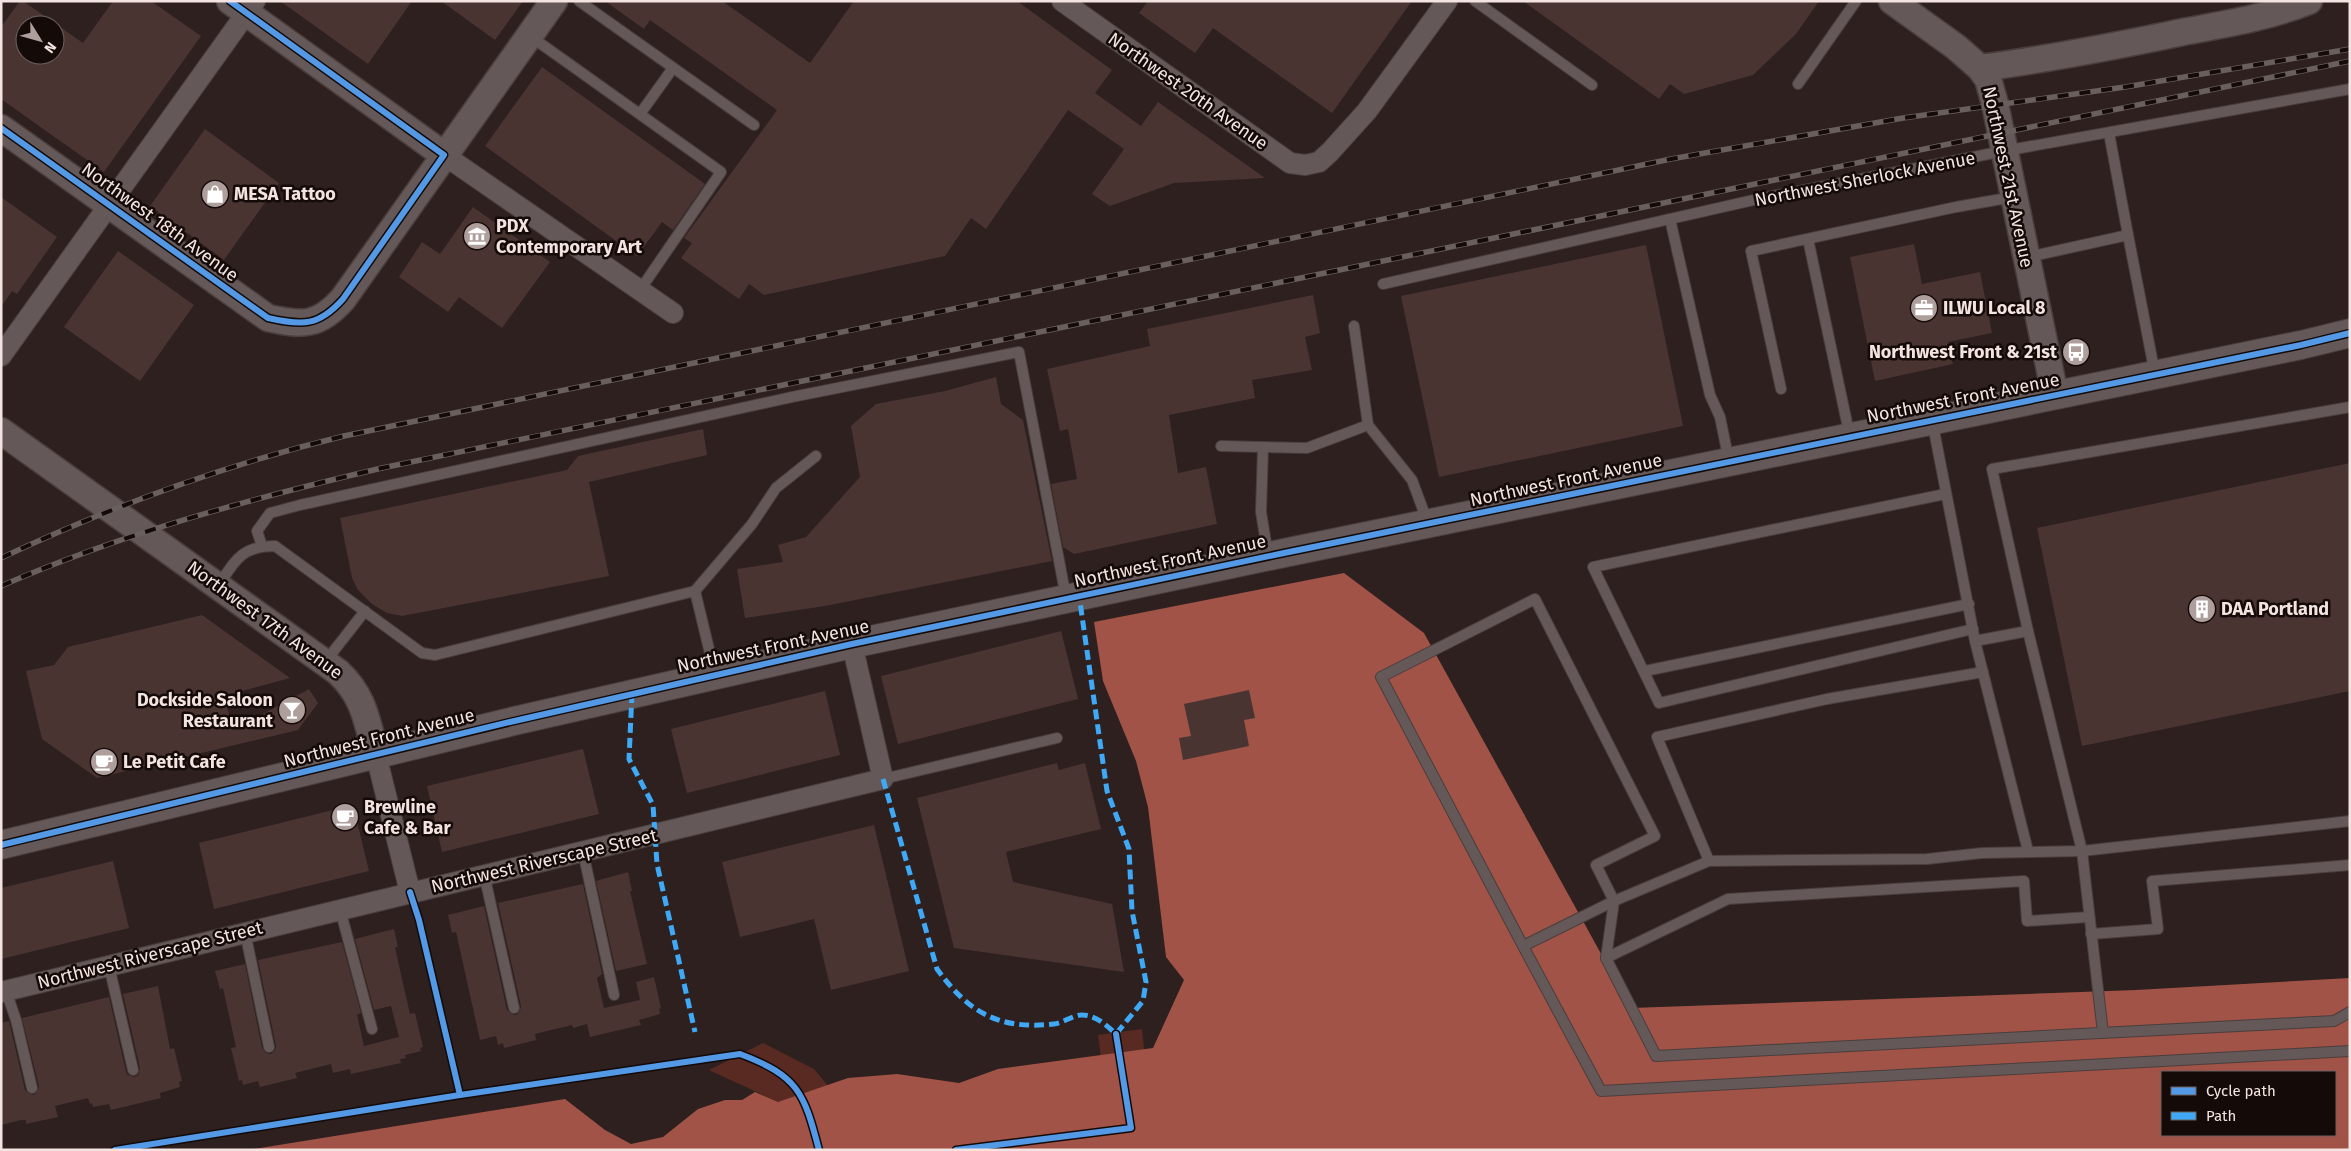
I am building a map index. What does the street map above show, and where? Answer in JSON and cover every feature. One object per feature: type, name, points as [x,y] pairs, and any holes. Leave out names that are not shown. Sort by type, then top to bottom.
[{"type":"main road","name":"Northwest Front Avenue","points":[[1,844],[715,674],[852,644],[1268,556],[2301,345],[2350,333]]},
{"type":"street","points":[[444,155],[554,1]]},
{"type":"street","name":"Northwest 20th Avenue","points":[[1062,1],[1290,163],[1305,165],[1319,162],[1367,111],[1448,1]]},
{"type":"street","name":"Northwest 21st Avenue","points":[[1892,1],[1956,47],[1980,68],[1988,79],[1995,104],[2055,395]]},
{"type":"street","points":[[1980,68],[2082,53],[2156,38],[2276,12],[2310,1]]},
{"type":"street","points":[[1,356],[111,204],[244,5],[444,155],[673,313]]},
{"type":"street","name":"Northwest 18th Avenue","points":[[1,128],[111,204],[268,318],[292,324],[307,323],[325,316],[343,299],[444,155]]},
{"type":"street","name":"Northwest 17th Avenue","points":[[1,432],[348,681],[356,692],[366,716],[410,892]]},
{"type":"street","points":[[852,644],[883,779]]},
{"type":"street","name":"Northwest Riverscape Street","points":[[3,991],[883,779]]},
{"type":"lane","points":[[579,1],[754,125]]},
{"type":"lane","points":[[1475,1],[1592,85]]},
{"type":"lane","points":[[1798,84],[1856,1]]},
{"type":"lane","points":[[530,35],[721,172],[640,290]]},
{"type":"lane","points":[[640,114],[673,68]]},
{"type":"lane","name":"Northwest Sherlock Avenue","points":[[1383,284],[1758,199],[2004,151],[2350,89]]},
{"type":"lane","points":[[2109,132],[2155,375]]},
{"type":"lane","points":[[1780,390],[1752,251],[1956,207],[2013,197]]},
{"type":"lane","points":[[1670,219],[1710,395],[1720,417],[1729,462]]},
{"type":"lane","points":[[2026,258],[2128,235]]},
{"type":"lane","points":[[1808,239],[1850,437]]},
{"type":"lane","points":[[1354,326],[1368,425],[1412,480],[1429,524]]},
{"type":"lane","points":[[262,546],[257,531],[270,513],[300,505],[792,397],[1019,352],[1066,598]]},
{"type":"lane","points":[[2102,1033],[2082,851],[2028,631],[1992,469],[2350,407]]},
{"type":"lane","points":[[1932,419],[1975,641],[2028,851]]},
{"type":"lane","points":[[1221,446],[1307,448],[1368,425]]},
{"type":"lane","points":[[1263,447],[1261,512],[1268,556]]},
{"type":"lane","points":[[218,587],[236,559],[245,552],[262,546],[275,546],[422,653],[435,654],[695,591],[752,524],[776,488],[816,456]]},
{"type":"lane","points":[[1945,494],[1593,567],[1659,703],[1973,629]]},
{"type":"lane","points":[[695,591],[715,674]]},
{"type":"lane","points":[[2350,1012],[2334,1021],[1656,1056],[1606,958],[1614,901],[1596,866],[1655,836],[1535,600],[1381,677],[1601,1091],[2350,1051]]},
{"type":"lane","points":[[1645,671],[1969,604]]},
{"type":"lane","points":[[324,662],[365,611]]},
{"type":"lane","points":[[1975,641],[2028,631]]},
{"type":"lane","points":[[1709,861],[1658,738],[1818,701],[1983,672]]},
{"type":"lane","points":[[883,779],[1056,738]]},
{"type":"lane","points":[[1524,946],[1614,901],[1709,861],[1927,859],[1982,852],[2082,851],[2350,821]]},
{"type":"lane","points":[[583,852],[614,995]]},
{"type":"lane","points":[[2091,934],[2158,929],[2152,881],[2350,865]]},
{"type":"lane","points":[[484,874],[514,1008]]},
{"type":"lane","points":[[1606,958],[1728,899],[2024,881],[2027,921],[2089,917]]},
{"type":"lane","points":[[340,909],[372,1028]]},
{"type":"lane","points":[[246,932],[269,1046]]},
{"type":"lane","points":[[110,966],[133,1070]]},
{"type":"lane","points":[[3,991],[16,1020],[32,1088]]},
{"type":"shaded area","points":[[1344,573],[1424,633],[1631,1008],[2136,990],[2350,978],[2350,1150],[247,1150],[565,1099],[605,1130],[631,1144],[663,1137],[698,1109],[725,1100],[742,1100],[755,1092],[778,1102],[848,1078],[897,1074],[959,1083],[998,1069],[1153,1048],[1184,980],[1166,957],[1148,807],[1136,761],[1103,681],[1094,622]]},
{"type":"shaded area","points":[[1142,1029],[1155,1150],[780,1103],[709,1070],[763,1043],[814,1069],[829,1087],[1106,1094],[1098,1035]]},
{"type":"building","points":[[20,1],[23,1],[43,15],[15,15],[15,65],[65,65],[65,30],[83,43],[113,1],[151,1],[201,36],[104,172],[1,99],[1,27]]},
{"type":"building","points":[[280,1],[412,1],[368,64]]},
{"type":"building","points":[[441,1],[523,1],[495,40]]},
{"type":"building","points":[[605,1],[722,1],[810,63],[854,1],[1017,1],[1112,70],[1095,93],[1141,126],[1158,102],[1265,178],[1174,183],[1110,206],[1092,194],[1124,149],[1068,110],[986,229],[971,218],[945,256],[764,295],[749,284],[739,299],[681,258],[692,243],[684,238],[777,110],[650,20],[644,29]]},
{"type":"building","points":[[1148,1],[1412,1],[1332,113],[1213,28],[1195,53],[1139,13]]},
{"type":"building","points":[[1523,1],[1819,1],[1796,34],[1753,75],[1684,94],[1670,84],[1659,99]]},
{"type":"building","points":[[542,67],[705,184],[673,230],[662,222],[637,256],[485,146]]},
{"type":"building","points":[[205,129],[279,183],[224,260],[150,206]]},
{"type":"building","points":[[1,197],[57,237],[17,294],[12,291],[1,307]]},
{"type":"building","points":[[473,207],[550,262],[502,328],[459,297],[448,312],[399,277],[422,242],[440,254]]},
{"type":"building","name":"ILWU Local 8","points":[[1914,244],[1922,284],[1980,272],[1992,333],[1948,342],[1953,364],[1875,381],[1850,257]]},
{"type":"building","points":[[1646,245],[1683,426],[1439,477],[1401,296]]},
{"type":"building","points":[[118,251],[194,305],[140,381],[64,327]]},
{"type":"building","points":[[1313,295],[1320,333],[1305,337],[1312,370],[1252,380],[1255,398],[1169,415],[1178,473],[1206,467],[1217,524],[1074,554],[1063,547],[1051,484],[1077,479],[1068,429],[1060,431],[1047,369],[1150,346],[1147,329]]},
{"type":"building","points":[[996,377],[1001,404],[1023,420],[1052,561],[825,606],[745,618],[737,569],[783,562],[778,545],[806,537],[860,477],[851,426],[876,404],[945,391]]},
{"type":"building","points":[[703,429],[707,455],[589,482],[609,576],[402,616],[387,613],[372,604],[358,590],[352,578],[340,518],[567,470],[578,456]]},
{"type":"building","name":"DAA Portland","points":[[2350,463],[2350,691],[2082,746],[2037,528]]},
{"type":"building","points":[[202,615],[290,678],[224,696],[233,730],[309,689],[318,703],[298,730],[97,778],[42,739],[26,671],[54,665],[68,647]]},
{"type":"building","points":[[1061,631],[1078,699],[898,744],[881,676]]},
{"type":"building","points":[[1249,690],[1255,718],[1244,720],[1249,746],[1183,760],[1179,738],[1191,736],[1184,704]]},
{"type":"building","points":[[825,691],[840,755],[687,793],[671,729]]},
{"type":"building","points":[[583,749],[599,814],[442,852],[427,786]]},
{"type":"building","points":[[1057,763],[1059,770],[1085,763],[1101,829],[1006,852],[1013,882],[1112,904],[1124,972],[954,948],[917,798]]},
{"type":"building","points":[[353,805],[369,871],[214,909],[199,843]]},
{"type":"building","points":[[874,825],[909,971],[831,990],[814,919],[740,937],[722,862]]},
{"type":"building","points":[[113,861],[129,928],[1,959],[1,888]]},
{"type":"building","points":[[628,872],[632,891],[630,891],[647,964],[616,971],[596,881]]},
{"type":"building","points":[[583,884],[602,974],[597,978],[604,1008],[640,1000],[636,982],[654,977],[661,1008],[659,1009],[660,1014],[639,1020],[641,1025],[590,1037],[587,1024],[573,1028],[572,1025],[535,1034],[536,1040],[504,1048],[503,1043],[498,1045],[496,1036],[480,1040],[456,932],[452,933],[448,915],[484,906],[507,1010],[516,1015],[521,1006],[498,903]]},
{"type":"building","points":[[394,929],[398,947],[395,947],[402,979],[410,1014],[415,1013],[423,1047],[420,1048],[421,1051],[405,1055],[406,1058],[400,1059],[401,1063],[351,1074],[350,1069],[333,1073],[331,1064],[295,1073],[297,1078],[260,1087],[258,1081],[243,1085],[242,1080],[239,1081],[231,1048],[236,1047],[223,988],[220,989],[215,971],[245,964],[262,1048],[266,1053],[271,1054],[276,1046],[258,960],[342,942],[361,1013],[357,1015],[364,1046],[399,1037],[391,1006],[374,1010],[355,939]]},
{"type":"building","points":[[158,986],[170,1049],[174,1048],[182,1081],[179,1082],[180,1087],[160,1093],[161,1098],[111,1110],[109,1104],[93,1107],[88,1098],[55,1106],[58,1117],[26,1124],[26,1120],[21,1120],[1,1125],[1,1023],[9,1021],[25,1090],[34,1095],[39,1086],[22,1018],[109,997],[126,1072],[134,1077],[138,1075],[140,1068],[123,994]]},
{"type":"railway","points":[[1,558],[84,521],[170,488],[256,460],[344,436],[1671,159],[1903,118],[2125,87],[2350,49]]},
{"type":"railway","points":[[1,586],[94,549],[189,518],[382,468],[2350,61]]},
{"type":"marked path","points":[[883,779],[937,969],[949,984],[974,1007],[1001,1021],[1034,1025],[1054,1024],[1083,1015],[1097,1019],[1116,1034],[1143,1001],[1146,982],[1132,911],[1129,849],[1107,791],[1079,595]]},
{"type":"marked path","points":[[632,693],[629,759],[653,805],[657,864],[695,1032]]},
{"type":"cycle path","points":[[1,128],[268,318],[301,323],[318,319],[343,299],[444,155],[230,1]]},
{"type":"cycle path","points":[[1,845],[510,722],[852,644],[1284,553],[2301,345],[2350,333]]},
{"type":"cycle path","points":[[410,892],[419,920],[460,1095]]},
{"type":"cycle path","points":[[956,1150],[1131,1128],[1116,1034]]},
{"type":"cycle path","points":[[115,1150],[460,1095],[740,1054],[775,1070],[796,1088],[803,1100],[819,1150]]},
{"type":"place","name":"MESA Tattoo","points":[[215,194]]},
{"type":"place","name":"PDX Contemporary Art","points":[[477,236]]},
{"type":"place","name":"ILWU Local 8","points":[[1924,308]]},
{"type":"place","name":"Northwest Front & 21st","points":[[2076,352]]},
{"type":"place","name":"DAA Portland","points":[[2202,609]]},
{"type":"place","name":"Dockside Saloon Restaurant","points":[[292,710]]},
{"type":"place","name":"Le Petit Cafe","points":[[104,762]]},
{"type":"place","name":"Brewline Cafe & Bar","points":[[345,817]]}]
